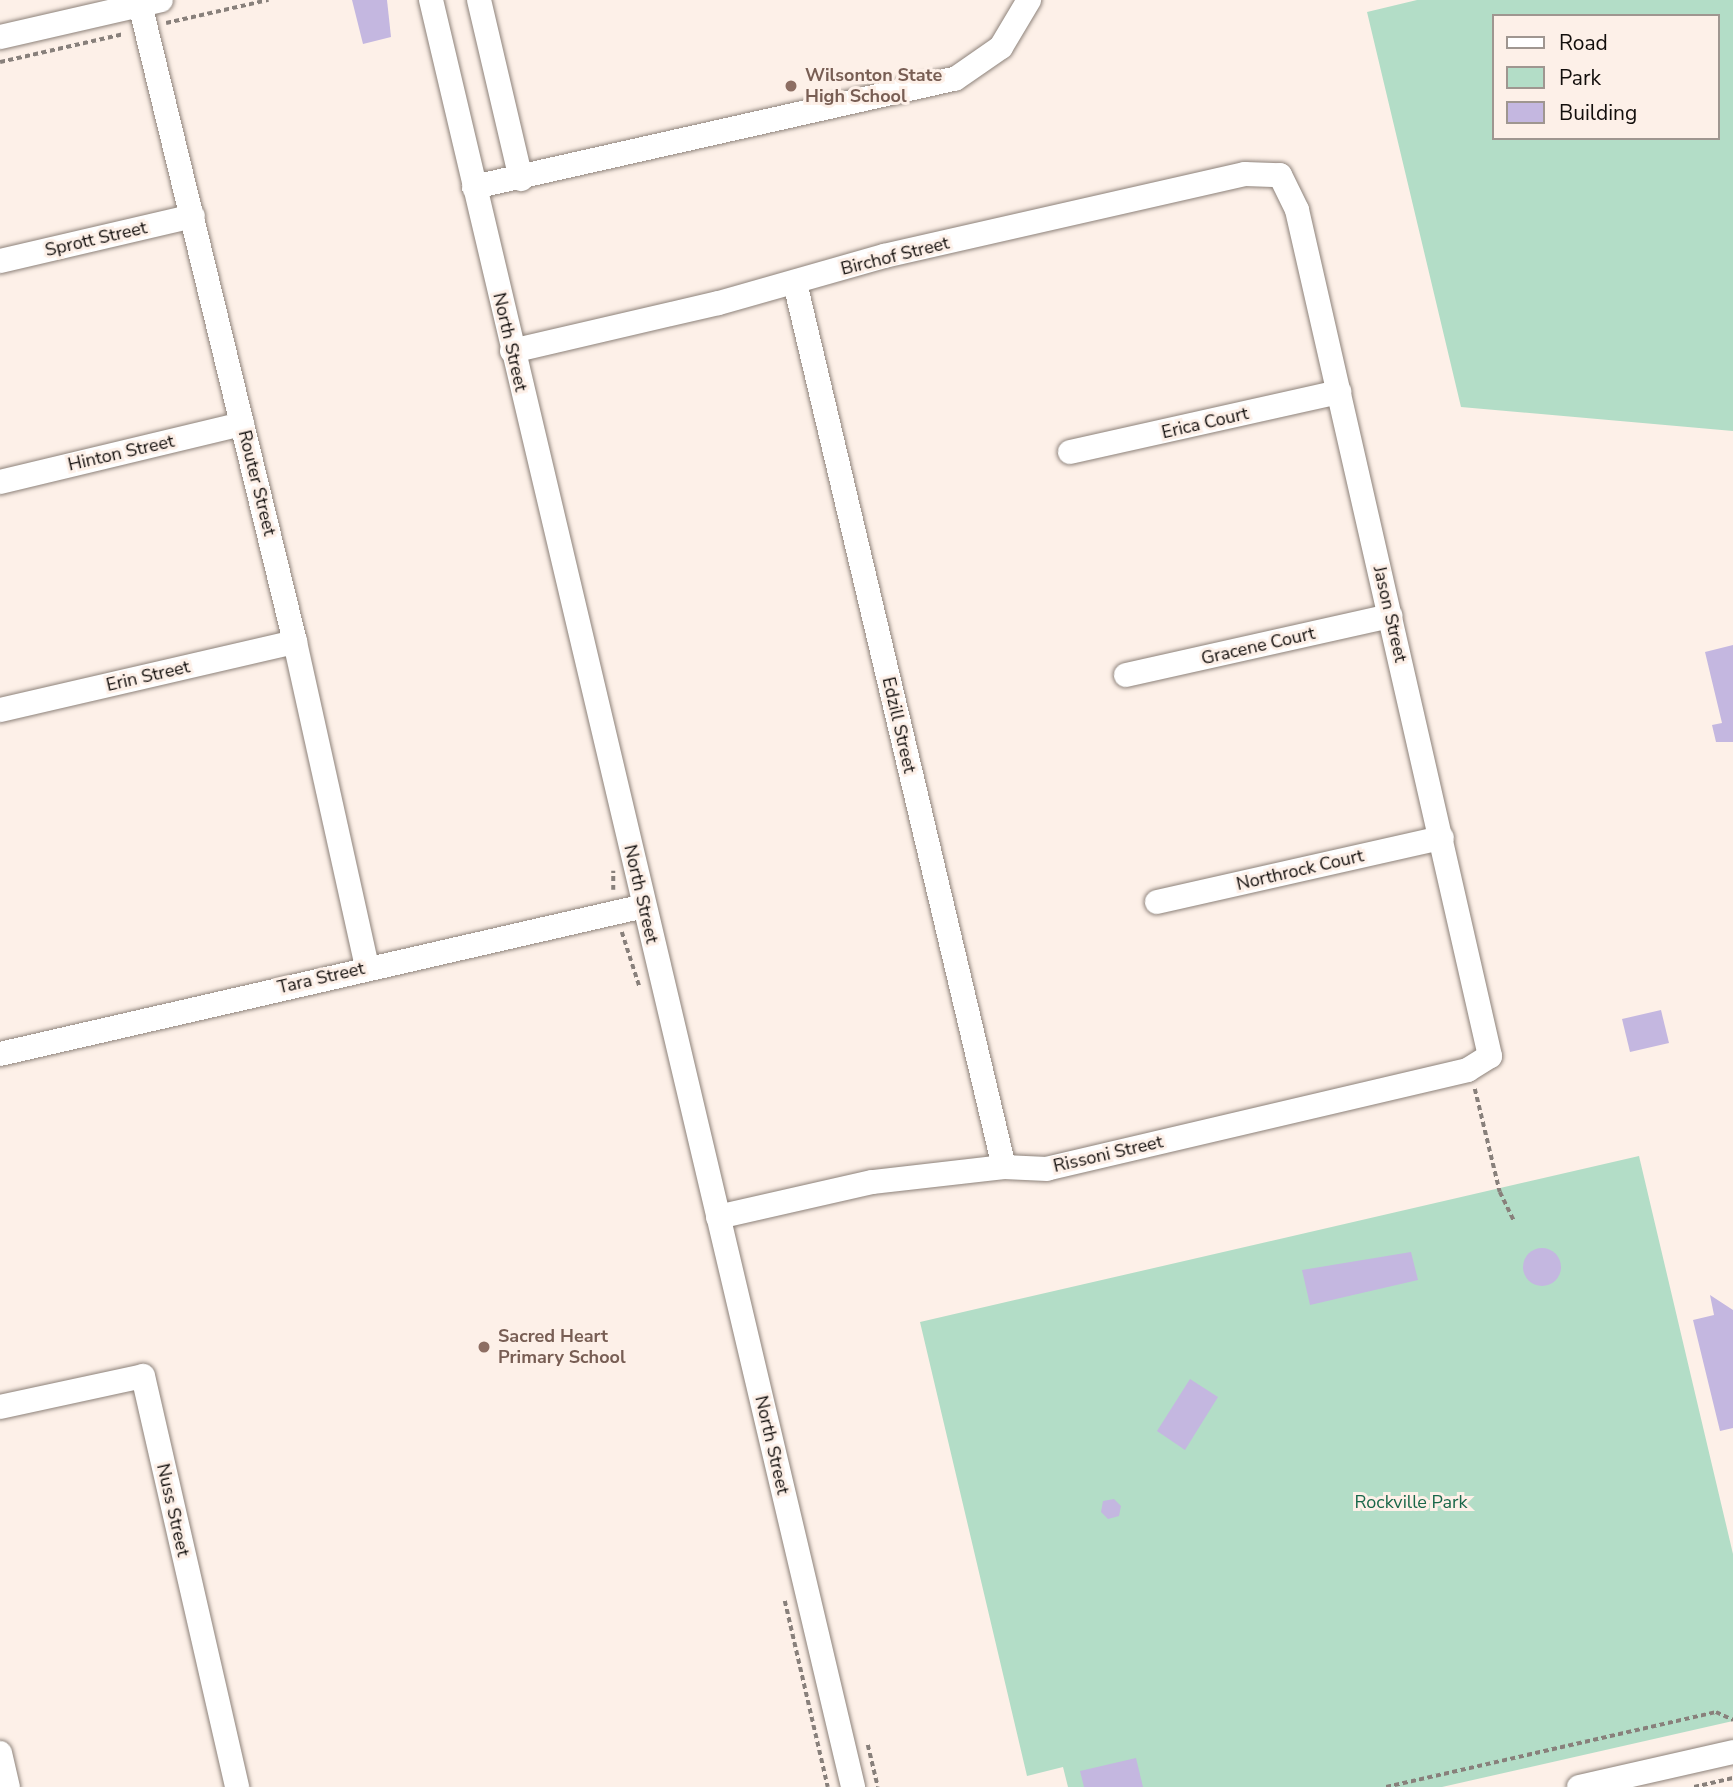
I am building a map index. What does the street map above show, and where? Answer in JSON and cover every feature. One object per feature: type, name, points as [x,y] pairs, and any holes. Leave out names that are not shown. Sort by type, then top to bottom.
[{"type":"street","name":"North Street","points":[[431,0],[853,1787]]},
{"type":"street","points":[[479,0],[521,179]]},
{"type":"street","points":[[474,187],[521,179],[955,79],[1001,47],[1029,0]]},
{"type":"street","points":[[0,37],[147,2]]},
{"type":"street","name":"Router Street","points":[[147,2],[193,216],[295,642],[367,967]]},
{"type":"street","name":"Birchof Street","points":[[512,351],[795,283],[884,256],[1245,174],[1280,174]]},
{"type":"street","name":"Jason Street","points":[[1280,174],[1297,210],[1490,1056]]},
{"type":"street","name":"Sprott Street","points":[[0,261],[193,216]]},
{"type":"street","name":"Edzill Street","points":[[795,283],[1004,1167]]},
{"type":"street","name":"Erica Court","points":[[1070,453],[1339,392]]},
{"type":"street","name":"Hinton Street","points":[[0,482],[242,424]]},
{"type":"street","name":"Gracene Court","points":[[1126,675],[1391,616]]},
{"type":"street","name":"Erin Street","points":[[0,710],[295,642]]},
{"type":"street","name":"Northrock Court","points":[[1157,902],[1442,838]]},
{"type":"street","name":"Tara Street","points":[[0,1054],[367,967],[644,906]]},
{"type":"street","name":"Rissoni Street","points":[[718,1217],[872,1182],[1004,1167],[1047,1169],[1468,1070],[1490,1056]]},
{"type":"street","name":"Nuss Street","points":[[0,1407],[143,1376],[237,1787]]},
{"type":"street","points":[[1579,1787],[1733,1752]]},
{"type":"street","points":[[0,1753],[8,1787]]},
{"type":"path","points":[[1468,1070],[1500,1192],[1514,1221]]},
{"type":"path","points":[[1386,1787],[1716,1712],[1733,1720]]},
{"type":"path","points":[[1693,1787],[1733,1778]]},
{"type":"green space","points":[[1417,0],[1733,0],[1733,431],[1461,407],[1367,12]]},
{"type":"green space","name":"Rockville Park","points":[[1639,1156],[1733,1554],[1733,1721],[1442,1787],[1068,1787],[1063,1767],[1027,1776],[920,1322]]},
{"type":"building","points":[[352,0],[387,0],[391,37],[363,44]]},
{"type":"building","points":[[1733,645],[1733,742],[1716,742],[1712,725],[1722,723],[1705,652]]},
{"type":"building","points":[[1661,1010],[1669,1043],[1630,1052],[1622,1019]]},
{"type":"building","points":[[1542,1248],[1555,1254],[1561,1267],[1555,1280],[1542,1286],[1529,1280],[1523,1267],[1529,1254]]},
{"type":"building","points":[[1411,1252],[1418,1280],[1310,1305],[1302,1270]]},
{"type":"building","points":[[1710,1295],[1733,1310],[1733,1428],[1720,1431],[1693,1320],[1714,1315]]},
{"type":"building","points":[[1190,1379],[1218,1397],[1185,1450],[1157,1431]]},
{"type":"building","points":[[1114,1499],[1121,1506],[1119,1516],[1108,1519],[1101,1512],[1103,1501]]},
{"type":"building","points":[[1136,1758],[1143,1787],[1084,1787],[1080,1771]]},
{"type":"place","name":"Wilsonton State High School","points":[[791,86]]},
{"type":"place","name":"Sacred Heart Primary School","points":[[484,1347]]}]
